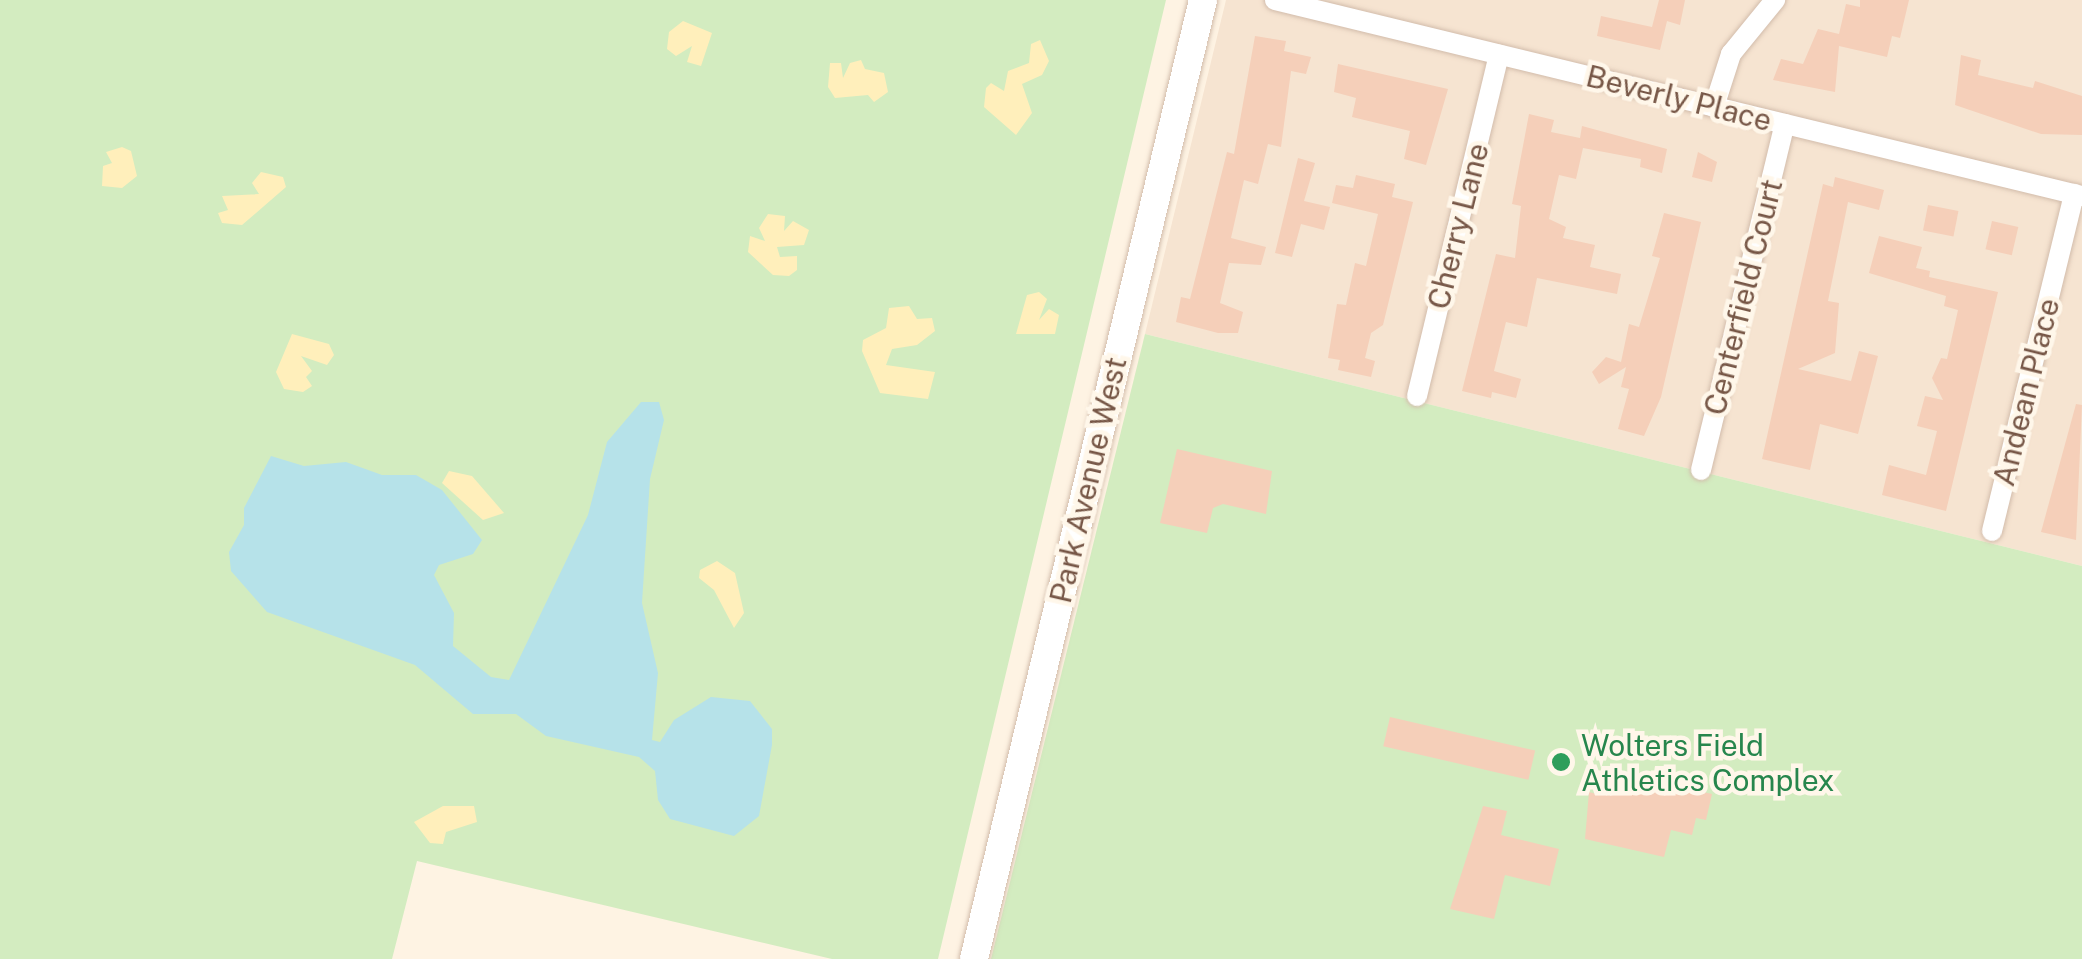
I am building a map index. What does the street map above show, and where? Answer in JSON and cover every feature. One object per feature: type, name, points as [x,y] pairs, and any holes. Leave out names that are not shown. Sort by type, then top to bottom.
[{"type":"street","name":"Park Avenue West","points":[[974,959],[1203,0]]},
{"type":"street","name":"Beverly Place","points":[[1275,0],[2078,195]]},
{"type":"street","points":[[1714,107],[1731,54],[1775,0]]},
{"type":"street","name":"Cherry Lane","points":[[1418,396],[1500,55]]},
{"type":"street","name":"Centerfield Court","points":[[1701,470],[1785,124]]},
{"type":"street","name":"Andean Place","points":[[1992,531],[2078,195]]},
{"type":"shaded area","points":[[1226,0],[2082,0],[2082,566],[1145,334]]},
{"type":"green space","points":[[0,0],[1166,0],[938,959],[832,959],[417,861],[392,959],[0,959]]},
{"type":"green space","name":"Wolters Field Athletics Complex","points":[[1145,334],[2082,566],[2082,959],[991,959]]},
{"type":"sand","points":[[683,21],[712,33],[701,66],[687,62],[692,46],[676,56],[667,49],[669,32]]},
{"type":"sand","points":[[1040,40],[1049,61],[1042,75],[1022,84],[1032,113],[1016,135],[984,107],[986,88],[991,83],[1004,91],[1008,71],[1029,63],[1031,44]]},
{"type":"sand","points":[[861,60],[865,69],[884,73],[888,92],[874,102],[868,95],[835,98],[828,87],[830,63],[841,63],[843,78],[850,63]]},
{"type":"sand","points":[[122,147],[131,151],[137,176],[122,188],[102,186],[103,166],[112,163],[106,152]]},
{"type":"sand","points":[[261,172],[283,177],[286,187],[242,225],[222,223],[218,213],[228,210],[222,196],[259,194],[252,183]]},
{"type":"sand","points":[[768,214],[785,216],[784,231],[793,221],[809,230],[804,245],[777,247],[780,257],[797,256],[797,270],[789,276],[773,275],[748,252],[750,236],[765,241],[759,228]]},
{"type":"sand","points":[[1039,292],[1047,299],[1039,320],[1049,309],[1059,315],[1055,334],[1016,334],[1027,295]]},
{"type":"sand","points":[[909,306],[917,319],[932,318],[935,331],[917,345],[892,349],[886,365],[935,372],[928,399],[880,393],[862,351],[863,340],[886,328],[889,308]]},
{"type":"sand","points":[[292,334],[329,344],[334,355],[327,365],[301,356],[312,371],[306,377],[312,386],[303,392],[284,389],[276,372]]},
{"type":"sand","points":[[449,471],[472,476],[504,513],[483,520],[442,483]]},
{"type":"sand","points":[[717,561],[735,573],[744,613],[734,628],[714,590],[699,578],[700,570]]},
{"type":"sand","points":[[443,806],[474,806],[477,822],[446,832],[443,844],[430,843],[414,822]]},
{"type":"water","points":[[641,402],[659,402],[664,420],[650,479],[642,603],[658,673],[652,740],[660,742],[674,720],[711,697],[750,701],[772,729],[772,745],[759,816],[734,836],[670,819],[658,800],[655,771],[639,757],[546,736],[516,714],[473,714],[415,665],[267,612],[231,571],[229,552],[244,525],[244,508],[271,456],[304,466],[346,462],[382,475],[416,475],[442,490],[482,540],[473,554],[439,565],[434,575],[454,613],[453,646],[491,677],[509,680],[588,515],[607,442]]},
{"type":"building","points":[[1659,0],[1685,0],[1680,25],[1667,21],[1660,50],[1597,36],[1601,16],[1652,27]]},
{"type":"building","points":[[1860,0],[1909,0],[1900,38],[1892,36],[1887,57],[1839,46],[1835,92],[1773,80],[1781,59],[1803,64],[1818,29],[1839,34],[1846,4],[1860,7]]},
{"type":"building","points":[[1255,36],[1286,41],[1284,51],[1311,57],[1306,74],[1291,71],[1281,147],[1268,144],[1258,184],[1244,180],[1231,238],[1266,247],[1261,265],[1229,263],[1220,303],[1243,312],[1238,333],[1218,333],[1176,322],[1181,297],[1190,299],[1227,152],[1234,154]]},
{"type":"building","points":[[1961,55],[1981,60],[1978,75],[2033,88],[2035,81],[2082,96],[2082,135],[2041,134],[1955,105]]},
{"type":"building","points":[[1338,64],[1448,89],[1426,165],[1404,159],[1410,131],[1352,117],[1356,98],[1334,92]]},
{"type":"building","points":[[1529,114],[1554,120],[1551,132],[1580,138],[1582,126],[1667,149],[1662,173],[1640,167],[1641,159],[1583,148],[1576,179],[1559,175],[1549,219],[1566,227],[1563,238],[1595,245],[1590,267],[1621,274],[1617,294],[1537,278],[1527,327],[1506,322],[1494,371],[1521,379],[1516,398],[1492,392],[1491,398],[1462,391],[1496,254],[1515,258],[1521,206],[1512,204]]},
{"type":"building","points":[[1698,152],[1717,162],[1712,182],[1692,177]]},
{"type":"building","points":[[1298,158],[1315,163],[1304,201],[1330,207],[1324,230],[1301,224],[1292,257],[1275,253]]},
{"type":"building","points":[[1356,175],[1395,184],[1392,197],[1413,202],[1383,325],[1371,333],[1365,358],[1375,361],[1371,377],[1338,370],[1340,360],[1328,358],[1337,304],[1346,305],[1355,263],[1366,266],[1378,214],[1332,203],[1336,185],[1353,188]]},
{"type":"building","points":[[1835,177],[1884,190],[1879,210],[1848,202],[1828,301],[1839,303],[1835,353],[1798,369],[1851,381],[1859,351],[1878,356],[1858,434],[1820,424],[1810,470],[1762,459],[1823,184],[1833,187]]},
{"type":"building","points":[[1928,205],[1958,211],[1953,236],[1923,231]]},
{"type":"building","points":[[1664,213],[1701,222],[1661,397],[1644,436],[1618,429],[1629,389],[1621,387],[1626,367],[1599,384],[1592,372],[1606,357],[1621,362],[1629,324],[1639,327],[1660,258],[1652,256]]},
{"type":"building","points":[[1992,221],[2018,227],[2012,255],[1985,249]]},
{"type":"building","points":[[1879,236],[1922,247],[1916,268],[1930,271],[1929,277],[1998,292],[1946,511],[1882,495],[1889,465],[1926,475],[1937,431],[1917,426],[1925,396],[1943,400],[1932,378],[1941,358],[1947,359],[1958,310],[1944,306],[1946,296],[1869,273]]},
{"type":"building","points":[[2076,404],[2082,405],[2076,540],[2041,532]]},
{"type":"building","points":[[1177,449],[1272,471],[1266,514],[1223,504],[1213,508],[1207,533],[1160,523]]},
{"type":"building","points":[[1390,717],[1535,751],[1528,780],[1383,746]]},
{"type":"building","points":[[1603,768],[1712,794],[1706,820],[1696,818],[1692,835],[1671,830],[1664,857],[1585,839],[1589,792],[1597,794]]},
{"type":"building","points":[[1483,806],[1507,811],[1501,835],[1559,849],[1550,886],[1505,875],[1494,919],[1450,909]]},
{"type":"place","name":"Wolters Field Athletics Complex","points":[[1561,762]]}]
